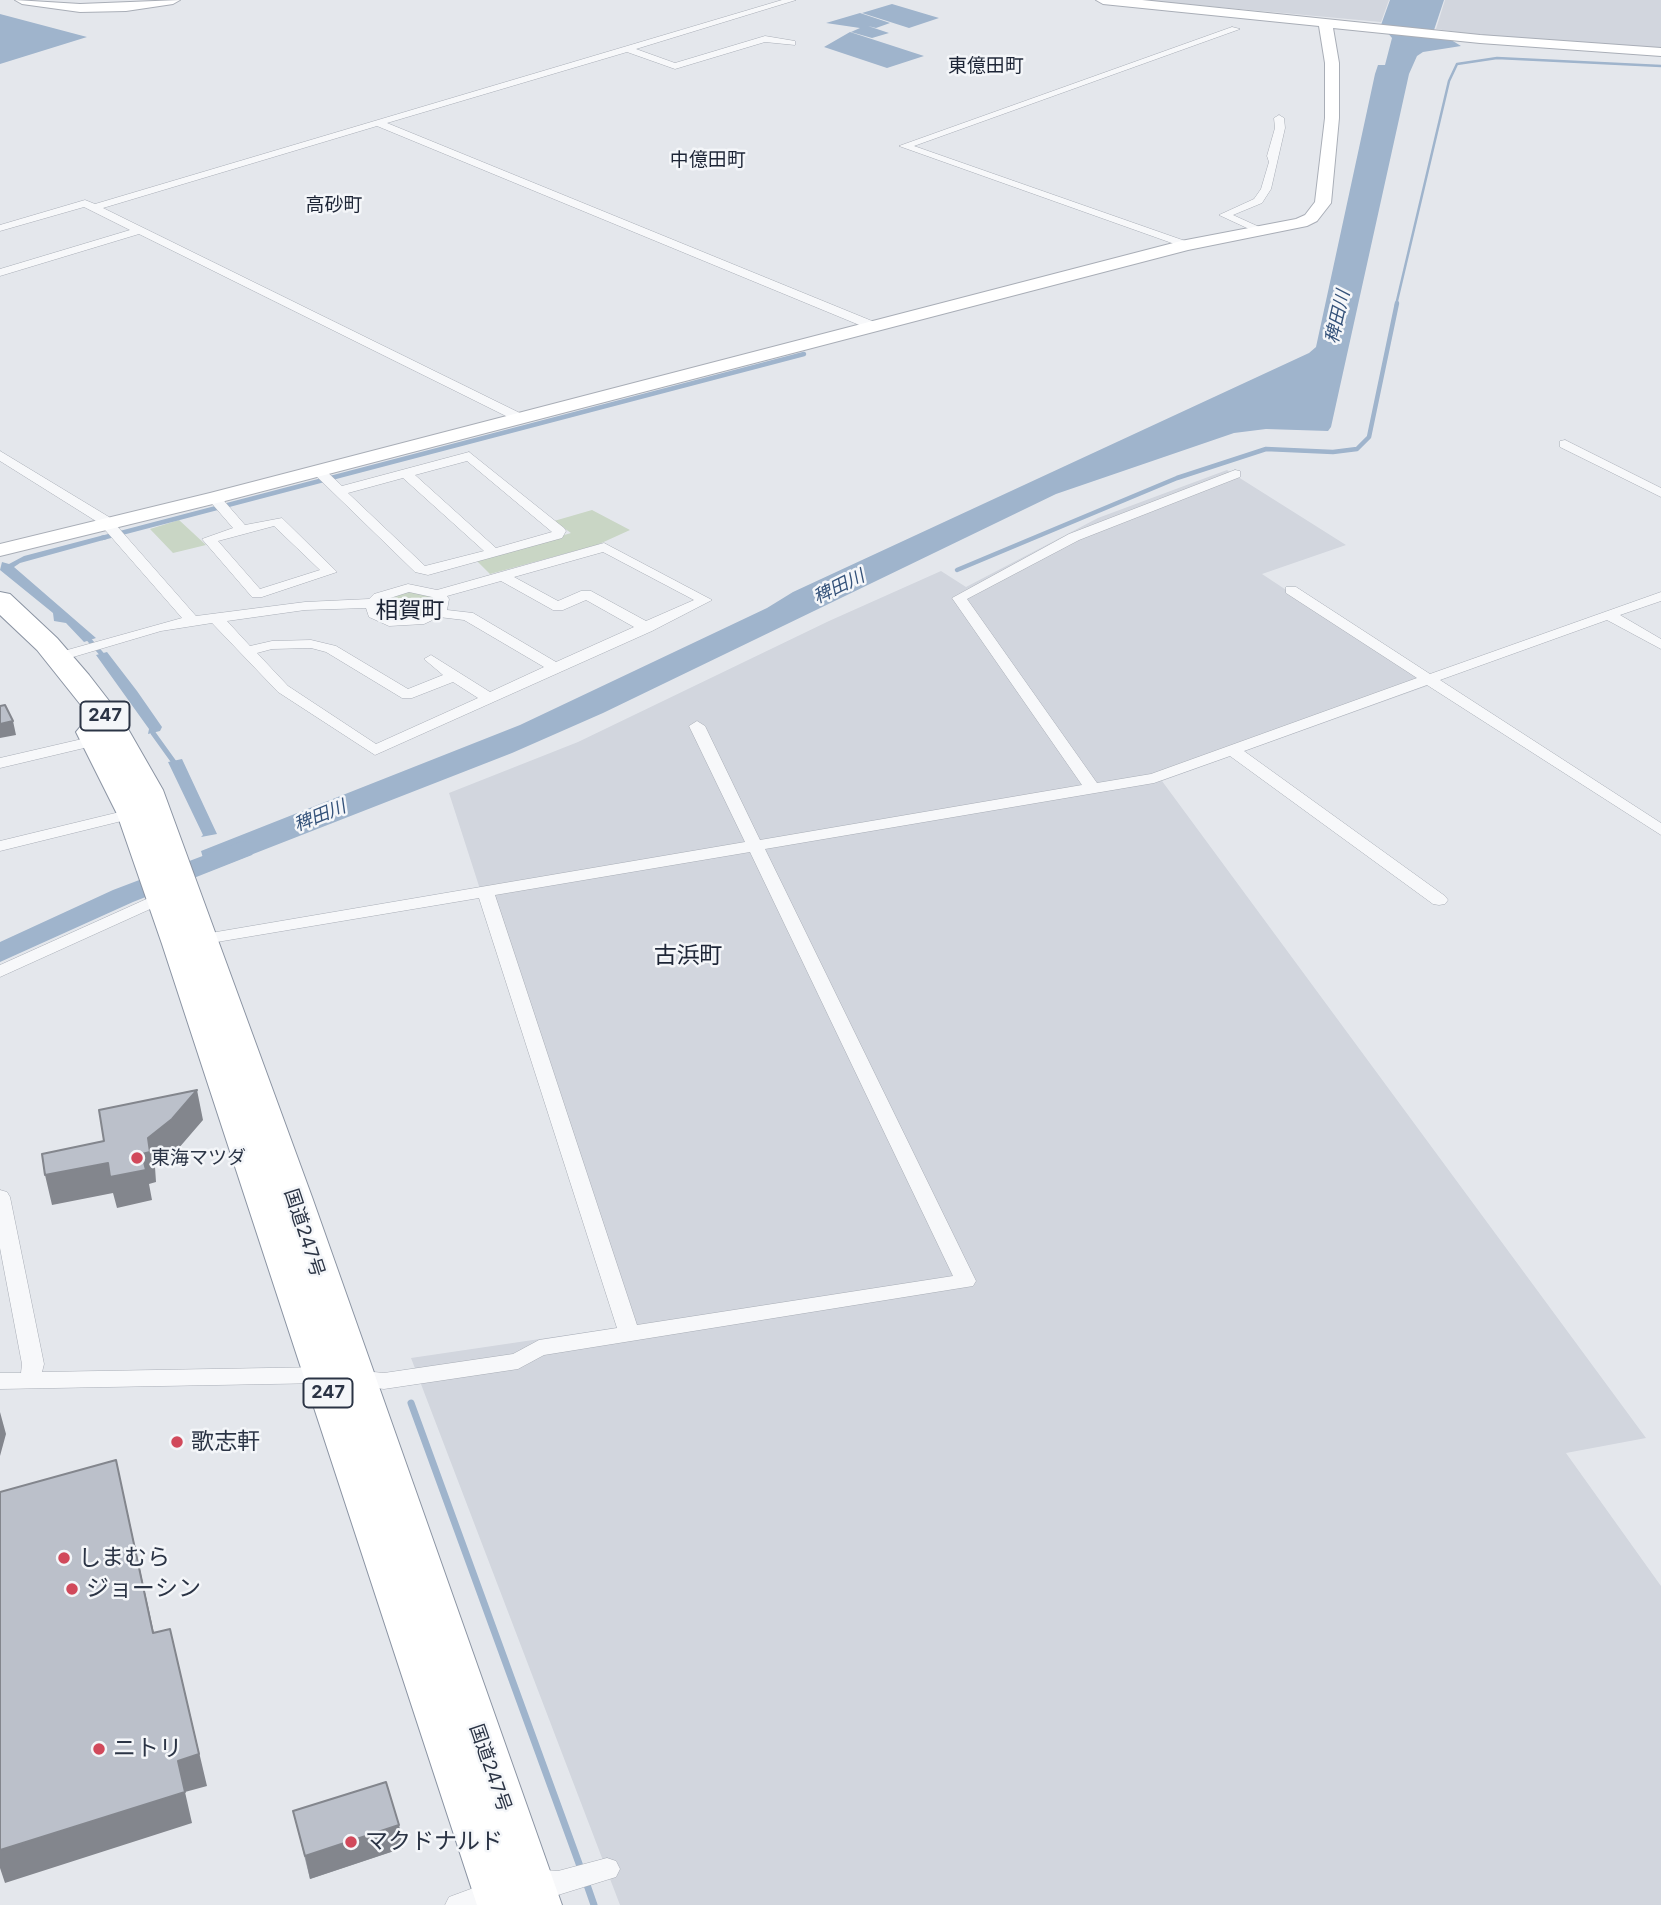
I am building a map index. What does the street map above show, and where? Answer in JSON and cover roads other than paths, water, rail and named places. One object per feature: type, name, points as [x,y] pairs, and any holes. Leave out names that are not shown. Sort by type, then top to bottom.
[{"type":"highway","name":"国道247号","points":[[0,600],[69,654],[148,790],[166,880]]},
{"type":"highway","name":"国道247号","points":[[0,624],[42,666],[95,741],[166,880],[190,942],[518,1896]]},
{"type":"street","points":[[22,0],[80,8],[126,7],[173,0]]},
{"type":"street","points":[[95,207],[792,0]]},
{"type":"street","points":[[1102,0],[1480,39],[1661,52]]},
{"type":"street","points":[[0,550],[112,530],[218,503],[327,480],[436,451],[520,418],[1187,245],[1301,223],[1326,206],[1332,118],[1332,63],[1325,22]]},
{"type":"street","points":[[1187,245],[904,146],[1235,29]]},
{"type":"street","points":[[627,49],[675,66],[765,39],[792,43]]},
{"type":"street","points":[[1262,232],[1224,215],[1258,201],[1266,189],[1274,162],[1272,156],[1280,128],[1279,118]]},
{"type":"street","points":[[380,124],[873,327]]},
{"type":"street","points":[[0,228],[85,203],[520,418]]},
{"type":"street","points":[[0,273],[140,230]]},
{"type":"street","points":[[1565,444],[1661,494]]},
{"type":"street","points":[[436,451],[473,458],[559,531],[556,535],[428,571],[420,569],[327,480],[405,473],[436,451]]},
{"type":"street","points":[[0,455],[112,530],[192,621]]},
{"type":"street","points":[[405,473],[493,552]]},
{"type":"street","points":[[1093,789],[959,598],[1074,537],[1235,474]]},
{"type":"street","points":[[218,503],[243,530]]},
{"type":"street","points":[[277,522],[330,572],[257,594],[209,539],[243,530],[277,522]]},
{"type":"street","points":[[69,654],[192,621],[305,606],[373,603],[397,589],[419,588],[437,594],[604,547],[705,600],[375,750],[282,689],[216,618]]},
{"type":"street","points":[[501,575],[558,607],[586,594],[648,628]]},
{"type":"street","points":[[290,584],[306,599],[305,606]]},
{"type":"street","points":[[1291,590],[1661,830]]},
{"type":"street","points":[[437,594],[443,605],[438,613]]},
{"type":"street","points":[[190,942],[1154,778],[1661,596]]},
{"type":"street","points":[[373,603],[374,614],[389,622],[413,622],[438,613],[468,616],[555,668]]},
{"type":"street","points":[[1609,615],[1661,645]]},
{"type":"street","points":[[246,651],[291,644],[331,649],[407,695],[454,676]]},
{"type":"street","points":[[431,660],[490,699]]},
{"type":"street","points":[[0,1381],[338,1376],[384,1381],[518,1361],[539,1348],[966,1281],[697,726]]},
{"type":"street","points":[[0,763],[95,741]]},
{"type":"street","points":[[1233,750],[1439,900]]},
{"type":"street","points":[[0,846],[132,814]]},
{"type":"street","points":[[0,972],[166,880]]},
{"type":"street","points":[[485,891],[629,1334]]},
{"type":"street","points":[[0,1197],[33,1364],[30,1380]]},
{"type":"street","points":[[518,1896],[607,1869]]},
{"type":"water","points":[[1390,0],[1444,0],[1432,36],[1448,38],[1461,46],[1423,52],[1417,56],[1409,74],[1328,431],[1266,429],[1234,433],[1056,494],[603,713],[512,753],[207,872],[201,851],[520,725],[767,608],[793,592],[1309,353],[1316,347],[1375,74],[1378,65],[1385,65],[1392,38],[1381,25]]},
{"type":"water","points":[[892,4],[939,18],[909,28],[862,13]]},
{"type":"water","points":[[860,13],[890,23],[876,28],[868,26],[889,33],[872,38],[851,32],[860,28],[826,23]]},
{"type":"water","points":[[0,14],[87,37],[0,64]]},
{"type":"water","points":[[850,32],[924,56],[887,68],[824,47]]},
{"type":"water","points":[[104,535],[107,539],[20,563],[14,567],[96,638],[84,642],[66,623],[54,621],[53,613],[0,570],[2,562],[9,564],[24,556]]},
{"type":"water","points":[[107,652],[162,727],[160,731],[148,734],[149,729],[96,655]]},
{"type":"water","points":[[182,759],[217,834],[201,837],[203,835],[168,762]]},
{"type":"waterway","points":[[1396,305],[1449,81],[1457,64],[1497,58],[1661,66]]},
{"type":"waterway","points":[[957,570],[1177,478],[1266,449],[1333,452],[1357,449],[1369,437],[1397,303]]},
{"type":"waterway","points":[[102,538],[804,354]]},
{"type":"waterway","points":[[85,635],[106,659]]},
{"type":"waterway","points":[[154,727],[153,733],[176,765]]},
{"type":"waterway","name":"稗田川","points":[[0,953],[123,896],[242,849]]},
{"type":"waterway","points":[[411,1403],[581,1869]]},
{"type":"waterway","points":[[586,1882],[594,1905]]},
{"type":"place","name":"東海マツダ","points":[[137,1158]]},
{"type":"place","name":"歌志軒","points":[[177,1442]]},
{"type":"place","name":"しまむら","points":[[64,1558]]},
{"type":"place","name":"ジョーシン","points":[[72,1589]]},
{"type":"place","name":"ニトリ","points":[[99,1749]]},
{"type":"place","name":"マクドナルド","points":[[351,1842]]},
{"type":"district","name":"東億田町","points":[[986,66]]},
{"type":"district","name":"中億田町","points":[[708,160]]},
{"type":"district","name":"高砂町","points":[[334,205]]},
{"type":"district","name":"相賀町","points":[[410,611]]},
{"type":"district","name":"古浜町","points":[[688,956]]}]
